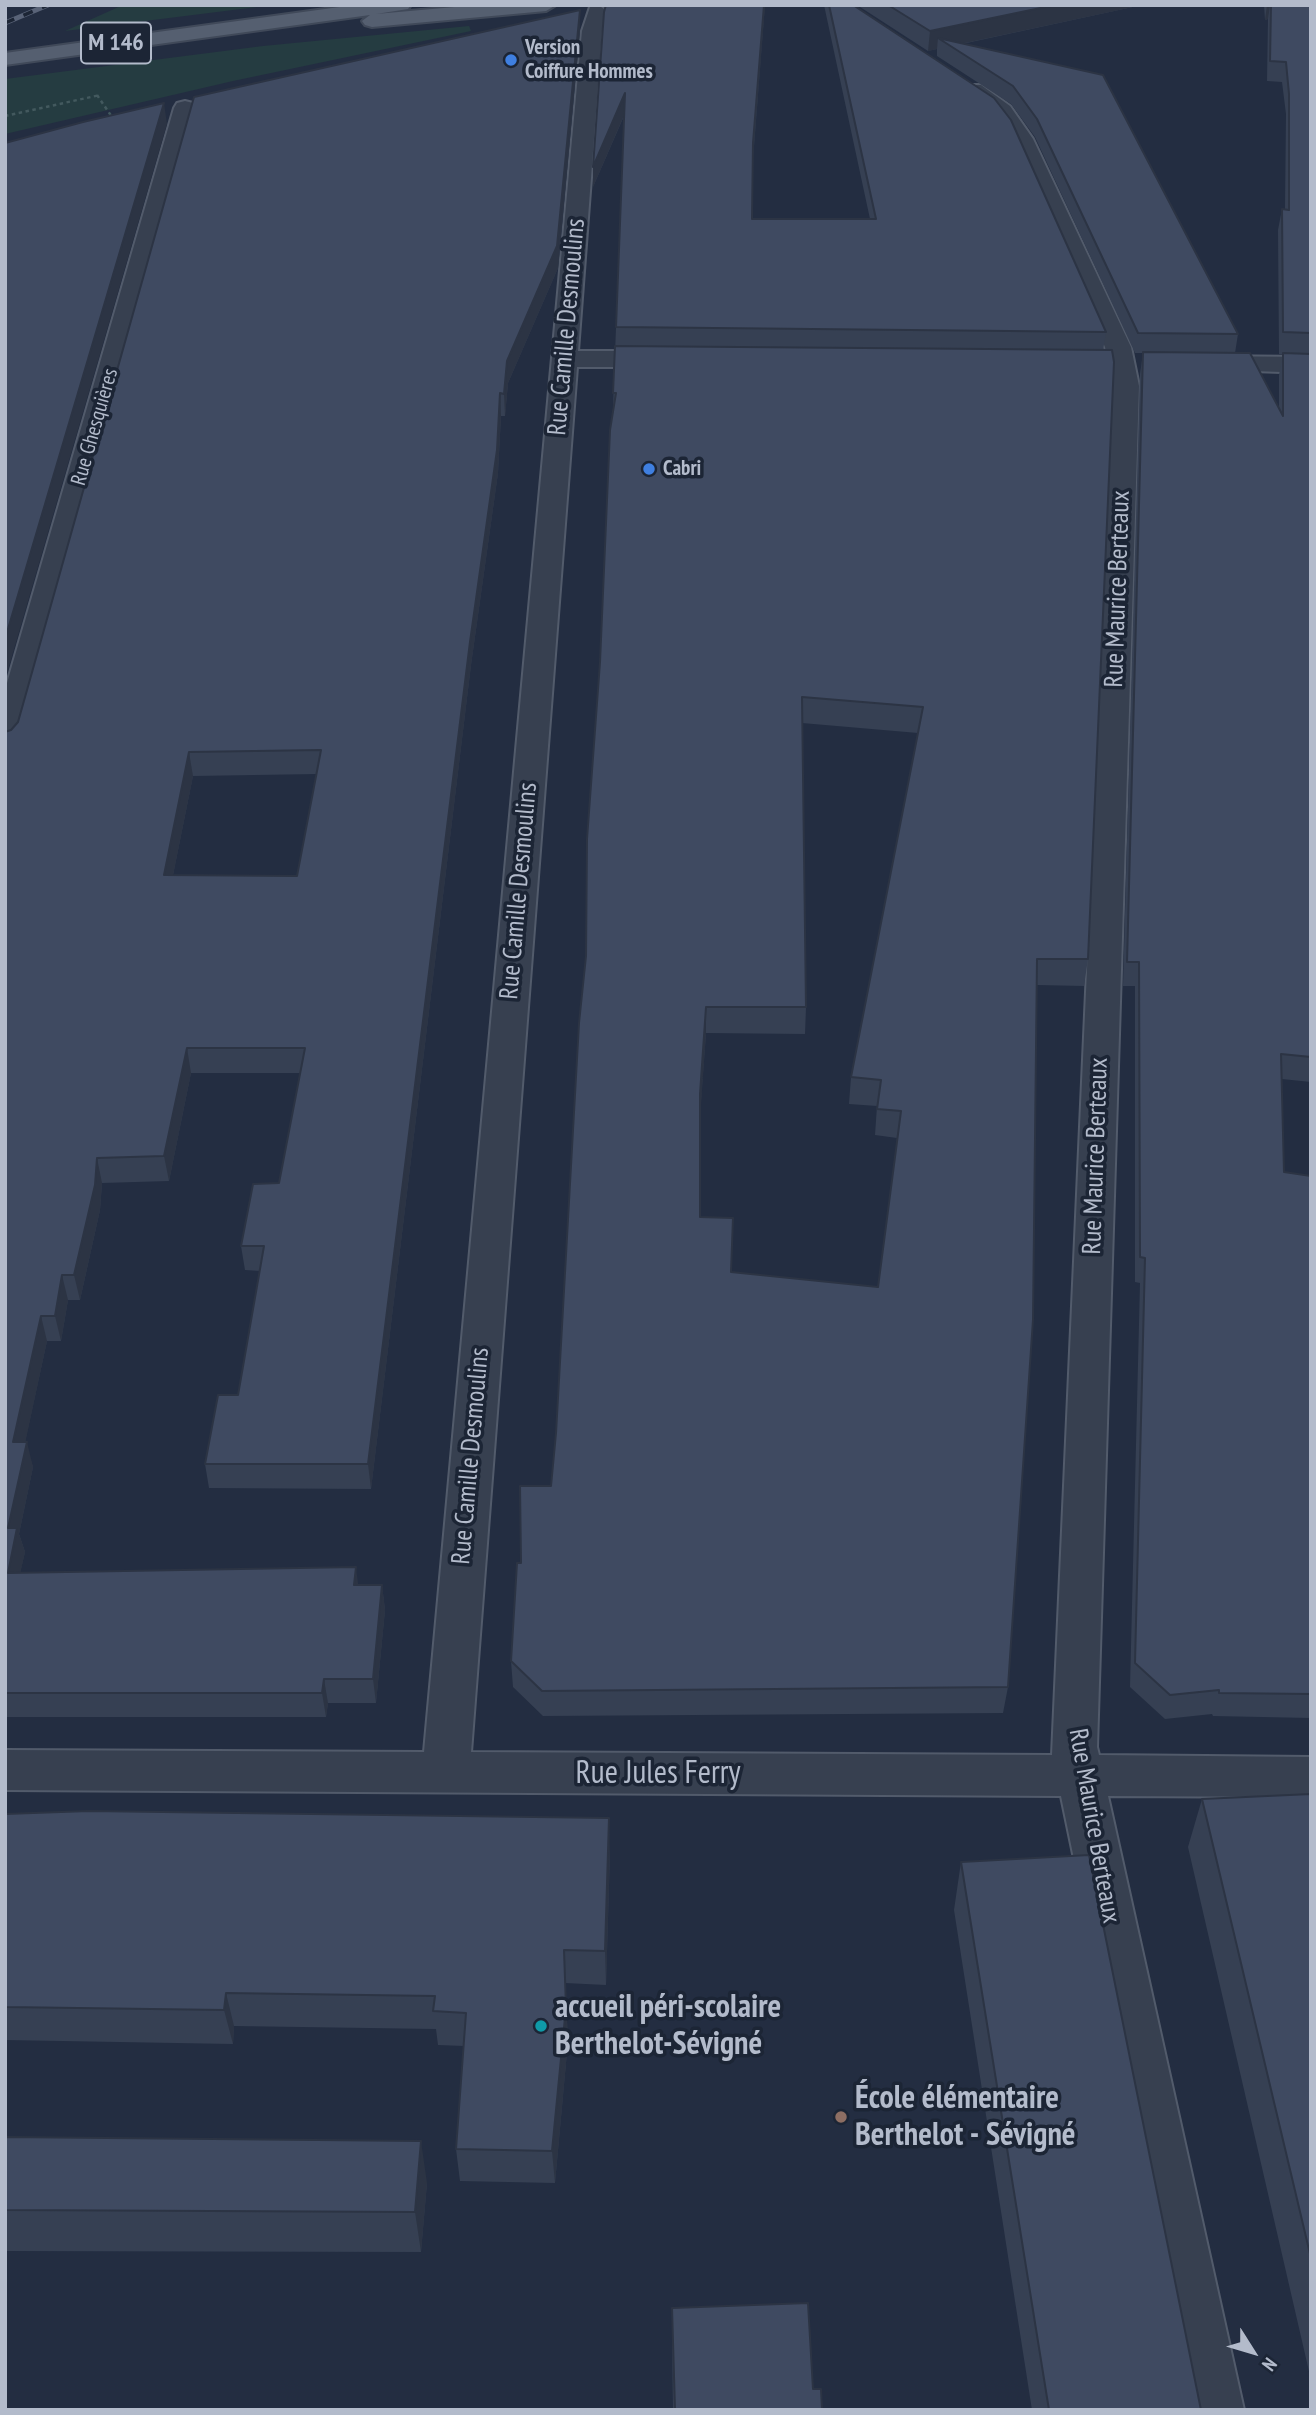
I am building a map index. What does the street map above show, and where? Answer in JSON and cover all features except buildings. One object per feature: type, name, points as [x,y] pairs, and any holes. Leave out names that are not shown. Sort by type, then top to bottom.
[{"type":"main road","name":"M 146","points":[[5,59],[401,5]]},
{"type":"main road","name":"M 146","points":[[192,32],[470,14],[546,5]]},
{"type":"street","name":"Rue Camille Desmoulins","points":[[446,1773],[592,31],[590,13]]},
{"type":"street","name":"Rue Maurice Berteaux","points":[[939,69],[996,106],[1016,129],[1122,363],[1126,386],[1074,1747],[1216,2410]]},
{"type":"street","points":[[116,124],[212,102]]},
{"type":"street","name":"Rue Ghesquières","points":[[5,745],[185,108]]},
{"type":"street","points":[[564,359],[689,360]]},
{"type":"street","points":[[1175,363],[1311,365]]},
{"type":"street","name":"Rue Jules Ferry","points":[[5,1770],[1311,1777]]},
{"type":"path","points":[[97,95],[116,124]]},
{"type":"green space","points":[[123,5],[273,5],[65,31]]},
{"type":"green space","points":[[469,26],[471,31],[233,81],[5,134],[5,79],[263,46]]},
{"type":"railway","points":[[5,23],[48,5]]},
{"type":"place","name":"Version Coiffure Hommes","points":[[511,60]]},
{"type":"place","name":"Cabri","points":[[649,469]]},
{"type":"place","name":"accueil péri-scolaire Berthelot-Sévigné","points":[[541,2026]]},
{"type":"place","name":"École élémentaire Berthelot - Sévigné","points":[[841,2117]]}]
